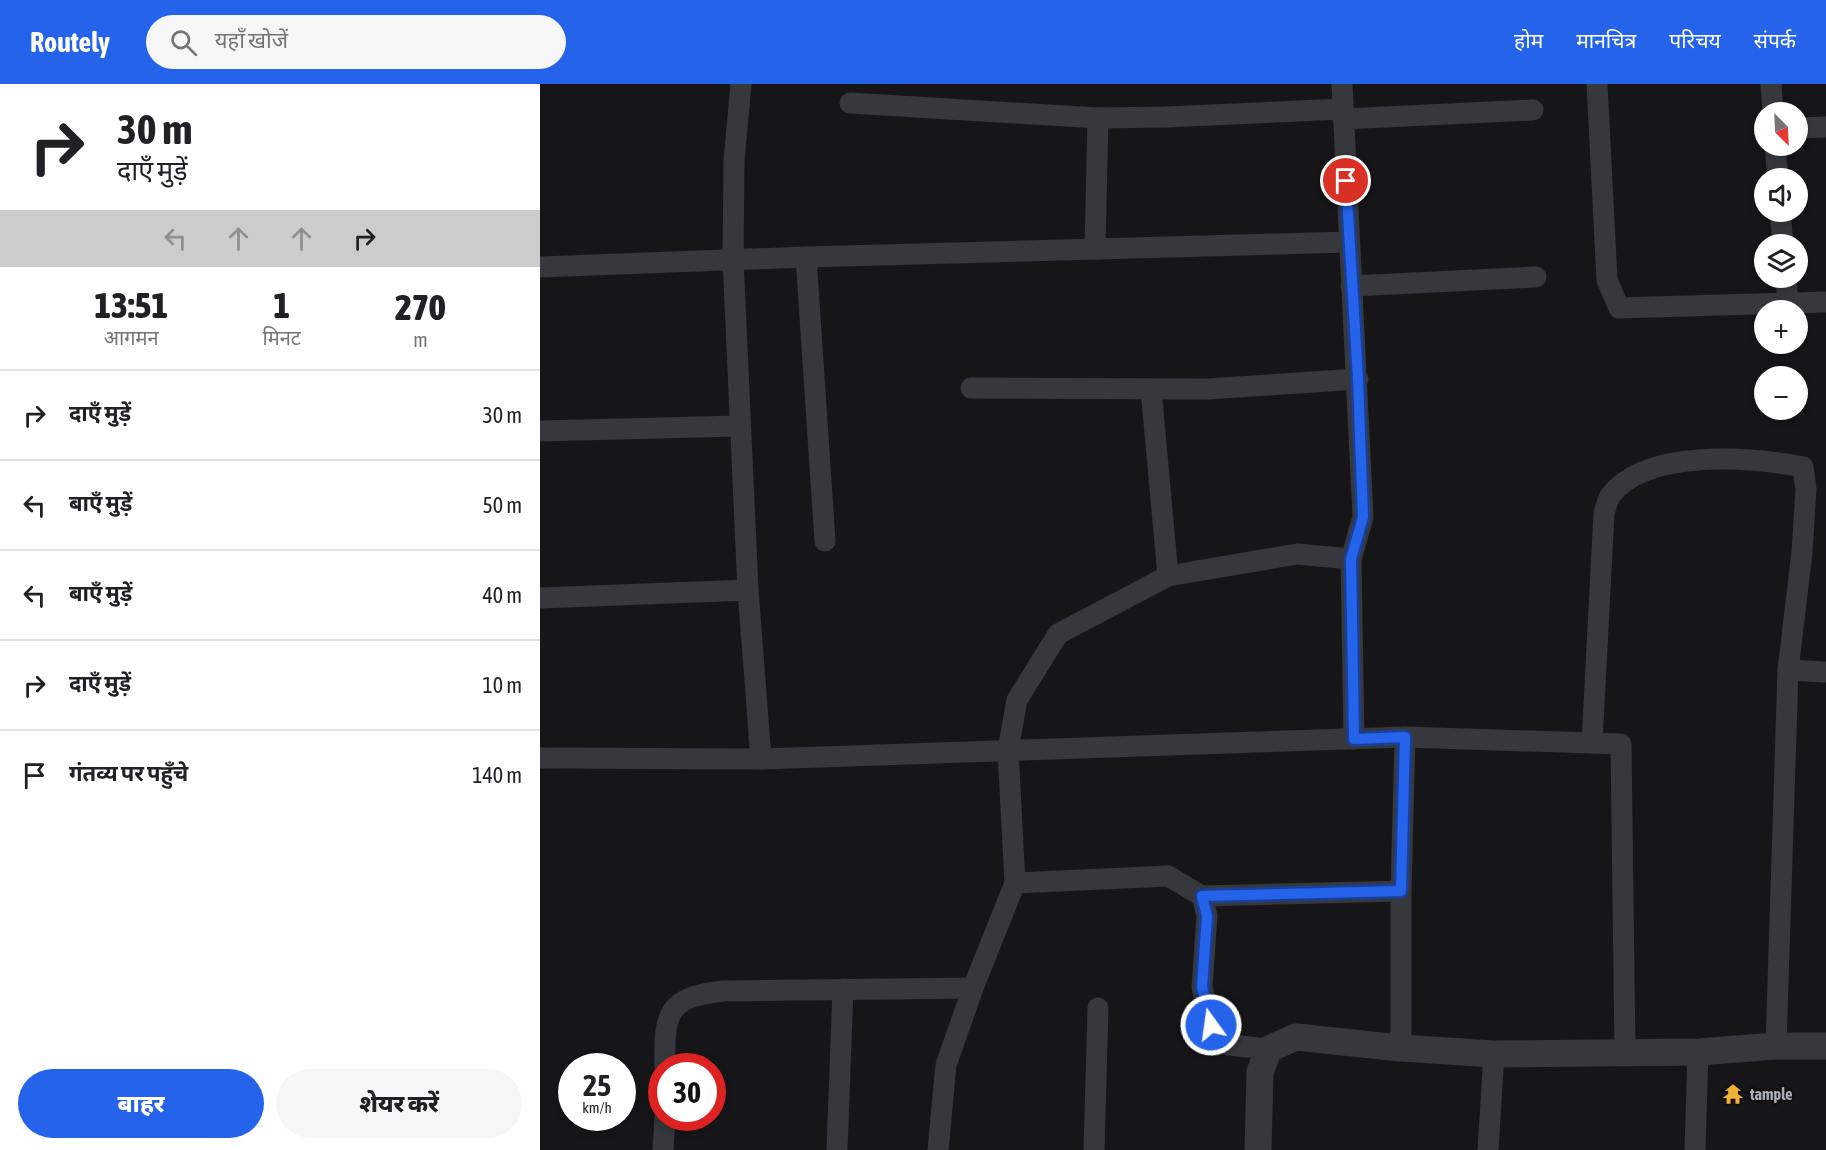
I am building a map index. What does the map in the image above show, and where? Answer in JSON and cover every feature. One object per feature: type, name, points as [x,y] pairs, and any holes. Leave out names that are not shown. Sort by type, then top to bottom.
[{"type":"street","points":[[741,84],[734,161],[733,259],[748,590],[761,759]]},
{"type":"street","points":[[1342,84],[1363,517],[1351,559],[1354,739]]},
{"type":"street","points":[[1598,84],[1607,280],[1619,308],[1754,305]]},
{"type":"street","points":[[1771,84],[1772,102]]},
{"type":"street","points":[[850,104],[1098,118],[1533,110]]},
{"type":"street","points":[[1095,249],[1098,118]]},
{"type":"street","points":[[1808,128],[1826,127]]},
{"type":"street","points":[[540,267],[733,259],[1349,242]]},
{"type":"street","points":[[806,257],[825,542]]},
{"type":"street","points":[[1351,286],[1536,277]]},
{"type":"street","points":[[1808,303],[1826,302]]},
{"type":"street","points":[[971,388],[1208,389],[1358,379]]},
{"type":"street","points":[[1151,388],[1168,576]]},
{"type":"street","points":[[540,431],[739,426]]},
{"type":"street","points":[[1592,743],[1604,513],[1609,498],[1621,485],[1640,472],[1677,461],[1769,461],[1803,467],[1806,489],[1802,552],[1788,670],[1776,1046]]},
{"type":"street","points":[[938,1150],[946,1065],[973,988],[1015,883],[1008,750],[1017,699],[1058,634],[1168,576],[1297,554],[1351,559]]},
{"type":"street","points":[[540,598],[748,590]]},
{"type":"street","points":[[1788,670],[1826,672]]},
{"type":"street","points":[[1401,1048],[1401,891],[1405,737]]},
{"type":"street","points":[[540,758],[761,759],[1405,737],[1621,744],[1625,1052]]},
{"type":"street","points":[[1015,883],[1168,876],[1202,896],[1401,891]]},
{"type":"street","points":[[1202,896],[1207,916],[1202,987],[1211,1025],[1228,1045],[1269,1049],[1296,1037],[1401,1048],[1494,1053],[1698,1052],[1776,1046],[1826,1046]]},
{"type":"street","points":[[665,1053],[664,1033],[671,1011],[682,1001],[703,993],[973,988]]},
{"type":"street","points":[[837,1150],[843,989]]},
{"type":"street","points":[[1094,1150],[1098,1008]]},
{"type":"street","points":[[1258,1150],[1260,1072],[1269,1049]]},
{"type":"street","points":[[1695,1150],[1698,1052]]},
{"type":"street","points":[[1488,1150],[1494,1053]]},
{"type":"street","points":[[663,1150],[664,1131]]},
{"type":"place","name":"tample","points":[[1733,1094]]},
{"type":"route","points":[[1211,1025],[1202,987],[1207,916],[1202,896],[1401,891],[1405,737],[1354,739],[1351,559],[1363,517],[1358,379],[1346,181]]}]
